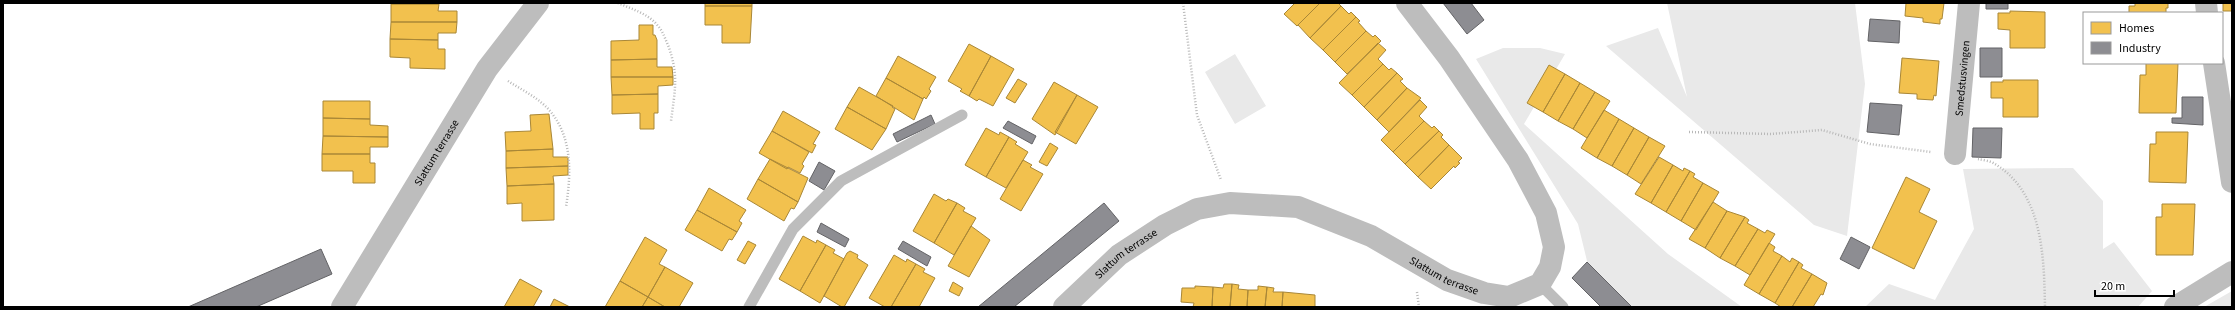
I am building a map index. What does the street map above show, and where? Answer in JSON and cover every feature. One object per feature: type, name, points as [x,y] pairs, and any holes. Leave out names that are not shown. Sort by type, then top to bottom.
[{"type":"street","name":"Slattum terrasse","points":[[339,306],[486,69],[538,3]]},
{"type":"street","points":[[1407,3],[1449,58],[1513,153],[1546,213],[1554,248],[1550,267],[1540,284]]},
{"type":"street","name":"Smedstusvingen","points":[[1955,154],[1969,3]]},
{"type":"street","points":[[2214,64],[2232,182]]},
{"type":"street","name":"Slattum terrasse","points":[[1064,307],[1119,255],[1165,225],[1197,209],[1230,203],[1298,207],[1371,236],[1447,280],[1484,293],[1509,297],[1540,284]]},
{"type":"street","points":[[2175,307],[2232,272]]},
{"type":"lane","points":[[749,307],[793,229],[841,181],[962,115]]},
{"type":"lane","points":[[1540,284],[1563,307]]},
{"type":"path","points":[[618,3],[639,12],[658,25],[664,36],[675,64],[677,79],[671,121]]},
{"type":"path","points":[[1183,3],[1197,115],[1230,203]]},
{"type":"path","points":[[486,69],[531,95],[550,111],[561,128],[569,150],[571,177],[566,207]]},
{"type":"path","points":[[1689,132],[1771,134],[1822,130],[1870,144],[1955,154],[1994,163],[2020,185],[2038,226],[2044,262],[2045,307]]},
{"type":"shaded area","points":[[1667,3],[1855,3],[1865,84],[1847,236],[1814,225],[1606,46],[1658,28],[1687,97]]},
{"type":"shaded area","points":[[1503,48],[1540,48],[1565,54],[1524,124],[1668,254],[1742,307],[1632,307],[1588,265],[1578,224],[1476,59]]},
{"type":"shaded area","points":[[1235,54],[1266,106],[1235,124],[1205,72]]},
{"type":"shaded area","points":[[2073,168],[2103,201],[2103,249],[2114,242],[2152,291],[2138,307],[1865,307],[1889,284],[1935,300],[1974,229],[1963,169]]},
{"type":"shaded area","points":[[2232,291],[2232,307],[2204,307]]},
{"type":"building: Homes","points":[[439,3],[439,4],[391,4]]},
{"type":"building: Homes","points":[[705,3],[752,3],[752,6],[705,6]]},
{"type":"building: Homes","points":[[1295,3],[1320,3],[1297,26],[1284,14]]},
{"type":"building: Homes","points":[[1320,3],[1338,3],[1341,6],[1310,38],[1298,25]]},
{"type":"building: Homes","points":[[1906,3],[1944,3],[1940,24],[1923,22],[1923,18],[1905,16]]},
{"type":"building: Homes","points":[[2135,3],[2168,3],[2166,12],[2129,12],[2129,6],[2135,6]]},
{"type":"building: Homes","points":[[2223,3],[2232,3],[2232,11],[2223,11]]},
{"type":"building: Homes","points":[[391,4],[439,4],[438,11],[457,11],[457,22],[391,22]]},
{"type":"building: Homes","points":[[705,6],[752,6],[750,43],[722,43],[722,25],[705,25]]},
{"type":"building: Homes","points":[[1341,6],[1349,14],[1351,12],[1356,17],[1323,50],[1310,38]]},
{"type":"building: Homes","points":[[2010,11],[2045,12],[2045,48],[2010,48],[2010,30],[1998,29],[1998,13],[2010,13]]},
{"type":"building: Homes","points":[[1356,17],[1360,21],[1358,22],[1366,31],[1335,62],[1323,50]]},
{"type":"building: Homes","points":[[391,22],[457,22],[456,33],[438,33],[438,40],[390,39]]},
{"type":"building: Homes","points":[[639,25],[653,25],[653,35],[655,35],[657,40],[657,59],[611,60],[611,41],[639,40]]},
{"type":"building: Homes","points":[[1366,31],[1373,37],[1375,35],[1381,41],[1347,74],[1335,62]]},
{"type":"building: Homes","points":[[390,39],[438,40],[438,49],[445,49],[445,69],[410,68],[410,58],[390,57]]},
{"type":"building: Homes","points":[[1378,43],[1386,50],[1378,59],[1383,64],[1352,95],[1339,83]]},
{"type":"building: Homes","points":[[969,44],[991,56],[969,96],[960,91],[962,89],[948,81]]},
{"type":"building: Homes","points":[[898,56],[936,77],[929,89],[931,91],[926,99],[924,97],[923,99],[886,78]]},
{"type":"building: Homes","points":[[991,56],[1014,69],[993,106],[979,99],[977,101],[969,96]]},
{"type":"building: Homes","points":[[1902,58],[1939,61],[1936,96],[1934,95],[1933,100],[1917,99],[1917,94],[1899,93]]},
{"type":"building: Homes","points":[[657,59],[657,67],[672,67],[673,77],[611,77],[611,60]]},
{"type":"building: Homes","points":[[1383,64],[1389,70],[1391,68],[1397,73],[1364,107],[1352,95]]},
{"type":"building: Homes","points":[[2146,64],[2178,64],[2176,113],[2139,113],[2140,75],[2146,75]]},
{"type":"building: Homes","points":[[1549,65],[1565,74],[1543,112],[1527,103]]},
{"type":"building: Homes","points":[[1397,73],[1403,79],[1400,81],[1407,88],[1377,120],[1364,107]]},
{"type":"building: Homes","points":[[1565,74],[1580,83],[1558,121],[1543,112]]},
{"type":"building: Homes","points":[[611,77],[673,77],[673,85],[658,86],[658,94],[612,95]]},
{"type":"building: Homes","points":[[886,78],[923,99],[914,120],[876,96]]},
{"type":"building: Homes","points":[[1018,79],[1027,84],[1015,103],[1006,98]]},
{"type":"building: Homes","points":[[2003,80],[2038,80],[2038,117],[2003,117],[2003,98],[1991,98],[1991,82],[2003,82]]},
{"type":"building: Homes","points":[[1054,82],[1077,95],[1055,135],[1032,119]]},
{"type":"building: Homes","points":[[1580,83],[1595,92],[1573,129],[1558,121]]},
{"type":"building: Homes","points":[[859,87],[893,106],[892,107],[895,109],[886,129],[847,107]]},
{"type":"building: Homes","points":[[1407,88],[1421,98],[1389,132],[1377,120]]},
{"type":"building: Homes","points":[[1595,92],[1610,101],[1587,138],[1573,129]]},
{"type":"building: Homes","points":[[658,94],[658,113],[654,113],[654,129],[640,129],[640,113],[612,114],[612,95]]},
{"type":"building: Homes","points":[[1077,95],[1098,107],[1076,144],[1055,132]]},
{"type":"building: Homes","points":[[1420,100],[1427,107],[1419,116],[1424,121],[1393,152],[1381,140]]},
{"type":"building: Homes","points":[[323,101],[370,101],[370,119],[323,118]]},
{"type":"building: Homes","points":[[847,107],[886,129],[872,150],[835,129]]},
{"type":"building: Homes","points":[[1604,110],[1619,119],[1597,158],[1581,148]]},
{"type":"building: Homes","points":[[783,111],[820,132],[813,144],[816,145],[812,153],[772,131]]},
{"type":"building: Homes","points":[[549,114],[553,149],[506,151],[505,132],[531,131],[530,115]]},
{"type":"building: Homes","points":[[323,118],[370,119],[370,125],[388,126],[388,137],[323,136]]},
{"type":"building: Homes","points":[[1619,119],[1634,128],[1612,166],[1597,158]]},
{"type":"building: Homes","points":[[1424,121],[1432,128],[1434,126],[1439,131],[1405,164],[1393,152]]},
{"type":"building: Homes","points":[[986,128],[999,135],[1000,132],[1009,137],[986,177],[965,165]]},
{"type":"building: Homes","points":[[1634,128],[1649,137],[1627,175],[1612,166]]},
{"type":"building: Homes","points":[[772,131],[809,152],[802,164],[804,166],[800,173],[788,167],[787,169],[759,153]]},
{"type":"building: Homes","points":[[1439,131],[1443,135],[1441,137],[1449,145],[1418,177],[1405,164]]},
{"type":"building: Homes","points":[[2156,132],[2188,132],[2186,183],[2149,182],[2150,144],[2156,144]]},
{"type":"building: Homes","points":[[323,136],[388,137],[388,147],[370,147],[370,154],[322,154]]},
{"type":"building: Homes","points":[[1009,137],[1017,142],[1015,144],[1028,152],[1006,188],[986,177]]},
{"type":"building: Homes","points":[[1649,137],[1665,146],[1641,184],[1627,175]]},
{"type":"building: Homes","points":[[1050,143],[1058,148],[1047,166],[1039,162]]},
{"type":"building: Homes","points":[[1449,145],[1462,158],[1458,162],[1460,163],[1455,168],[1454,166],[1431,189],[1418,177]]},
{"type":"building: Homes","points":[[553,149],[553,157],[568,157],[568,166],[506,168],[506,151]]},
{"type":"building: Homes","points":[[322,154],[370,154],[370,163],[375,163],[375,183],[353,183],[353,171],[322,171]]},
{"type":"building: Homes","points":[[1659,157],[1673,165],[1651,203],[1635,194]]},
{"type":"building: Homes","points":[[770,159],[808,178],[798,202],[758,179]]},
{"type":"building: Homes","points":[[1023,160],[1032,165],[1030,167],[1043,174],[1021,211],[1000,199]]},
{"type":"building: Homes","points":[[1673,165],[1683,171],[1684,168],[1690,171],[1666,212],[1651,203]]},
{"type":"building: Homes","points":[[568,166],[568,175],[553,176],[554,184],[507,186],[506,168]]},
{"type":"building: Homes","points":[[1690,171],[1695,174],[1693,177],[1703,183],[1681,221],[1666,212]]},
{"type":"building: Homes","points":[[1906,177],[1930,189],[1919,212],[1937,221],[1914,269],[1872,248]]},
{"type":"building: Homes","points":[[758,179],[798,202],[794,209],[791,208],[784,221],[747,199]]},
{"type":"building: Homes","points":[[1703,183],[1719,192],[1696,230],[1681,221]]},
{"type":"building: Homes","points":[[554,184],[554,220],[522,221],[522,203],[507,204],[507,186]]},
{"type":"building: Homes","points":[[709,188],[746,210],[739,221],[742,223],[737,232],[697,210]]},
{"type":"building: Homes","points":[[934,194],[946,201],[948,199],[957,203],[934,243],[913,231]]},
{"type":"building: Homes","points":[[1713,202],[1727,211],[1705,248],[1689,239]]},
{"type":"building: Homes","points":[[957,203],[965,208],[963,211],[976,218],[954,255],[934,243]]},
{"type":"building: Homes","points":[[2162,204],[2195,204],[2193,255],[2156,255],[2156,217],[2162,217]]},
{"type":"building: Homes","points":[[697,210],[737,232],[732,240],[729,239],[722,251],[685,230]]},
{"type":"building: Homes","points":[[1727,211],[1745,217],[1720,258],[1705,248]]},
{"type":"building: Homes","points":[[1745,217],[1749,220],[1747,223],[1758,229],[1735,266],[1720,258]]},
{"type":"building: Homes","points":[[971,226],[990,240],[969,277],[948,266]]},
{"type":"building: Homes","points":[[1758,229],[1765,233],[1767,230],[1775,234],[1750,275],[1735,266]]},
{"type":"building: Homes","points":[[803,236],[816,243],[817,240],[826,245],[800,291],[779,279]]},
{"type":"building: Homes","points":[[645,237],[667,250],[659,264],[665,267],[648,297],[620,281]]},
{"type":"building: Homes","points":[[748,241],[756,245],[745,264],[737,260]]},
{"type":"building: Homes","points":[[1769,243],[1775,247],[1773,251],[1782,256],[1759,294],[1744,285]]},
{"type":"building: Homes","points":[[826,245],[835,250],[833,253],[844,259],[820,303],[800,291]]},
{"type":"building: Homes","points":[[850,251],[858,255],[857,258],[868,265],[844,307],[842,307],[824,296],[847,253]]},
{"type":"building: Homes","points":[[894,255],[906,262],[907,259],[916,264],[891,307],[885,307],[869,298]]},
{"type":"building: Homes","points":[[1782,256],[1790,262],[1792,258],[1799,262],[1775,303],[1759,294]]},
{"type":"building: Homes","points":[[1799,262],[1803,265],[1801,268],[1812,274],[1792,307],[1781,307],[1775,303]]},
{"type":"building: Homes","points":[[916,264],[925,269],[923,272],[935,278],[919,307],[891,307]]},
{"type":"building: Homes","points":[[665,267],[693,283],[679,307],[665,307],[648,297]]},
{"type":"building: Homes","points":[[1812,274],[1827,283],[1823,295],[1821,294],[1813,307],[1792,307]]},
{"type":"building: Homes","points":[[520,279],[542,291],[533,307],[504,307]]},
{"type":"building: Homes","points":[[620,281],[648,297],[642,307],[605,307]]},
{"type":"building: Homes","points":[[953,282],[963,288],[959,296],[949,291]]},
{"type":"building: Homes","points":[[1224,284],[1232,284],[1230,307],[1212,307],[1213,287],[1223,288]]},
{"type":"building: Homes","points":[[1232,284],[1239,285],[1238,289],[1248,290],[1247,307],[1230,307]]},
{"type":"building: Homes","points":[[1195,286],[1213,287],[1212,307],[1193,307],[1194,303],[1181,302],[1182,288],[1195,288]]},
{"type":"building: Homes","points":[[1258,286],[1267,287],[1265,307],[1247,307],[1248,290],[1258,290]]},
{"type":"building: Homes","points":[[1267,287],[1274,288],[1273,292],[1283,292],[1282,307],[1265,307]]},
{"type":"building: Homes","points":[[1283,292],[1315,295],[1315,307],[1282,307]]},
{"type":"building: Homes","points":[[648,297],[665,307],[642,307]]},
{"type":"building: Homes","points":[[554,299],[570,307],[550,307]]},
{"type":"building: Industry","points":[[1443,3],[1471,3],[1484,20],[1467,34]]},
{"type":"building: Industry","points":[[1986,3],[2008,3],[2008,9],[1986,9]]},
{"type":"building: Industry","points":[[1870,19],[1900,21],[1899,43],[1868,41]]},
{"type":"building: Industry","points":[[1980,48],[2002,48],[2002,77],[1980,77]]},
{"type":"building: Industry","points":[[2182,97],[2203,97],[2203,125],[2172,123],[2172,118],[2182,118]]},
{"type":"building: Industry","points":[[1870,103],[1902,105],[1899,135],[1867,132]]},
{"type":"building: Industry","points":[[931,115],[935,124],[897,142],[893,134]]},
{"type":"building: Industry","points":[[1008,121],[1036,136],[1032,144],[1003,128]]},
{"type":"building: Industry","points":[[1973,128],[2002,128],[2001,158],[1972,157]]},
{"type":"building: Industry","points":[[819,162],[835,171],[824,190],[809,181]]},
{"type":"building: Industry","points":[[1104,203],[1119,221],[1014,307],[978,307]]},
{"type":"building: Industry","points":[[821,223],[849,239],[845,247],[817,232]]},
{"type":"building: Industry","points":[[1851,237],[1870,247],[1859,269],[1840,259]]},
{"type":"building: Industry","points":[[903,241],[931,257],[927,266],[898,249]]},
{"type":"building: Industry","points":[[321,249],[332,274],[256,307],[188,307]]},
{"type":"building: Industry","points":[[1587,262],[1632,307],[1601,307],[1572,278]]}]
